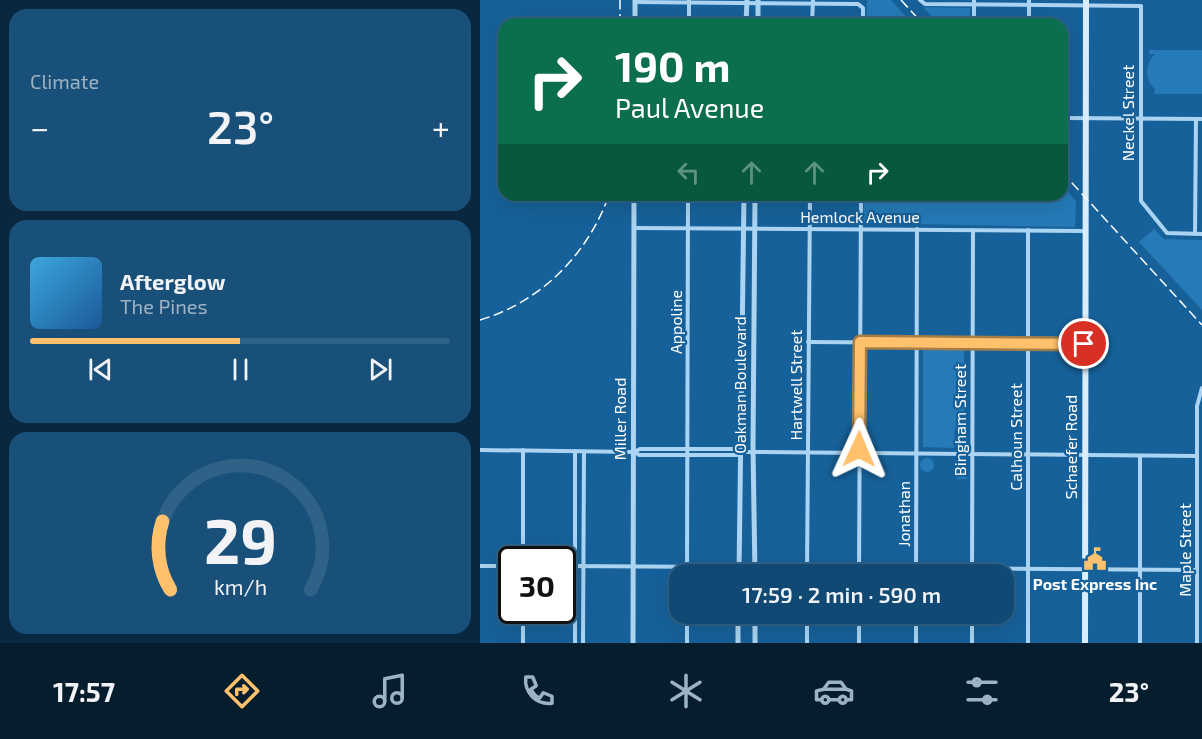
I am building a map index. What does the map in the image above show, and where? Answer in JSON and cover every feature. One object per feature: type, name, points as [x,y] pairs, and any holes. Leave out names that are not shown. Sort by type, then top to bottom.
[{"type":"main road","name":"Schaefer Road","points":[[1085,643],[1086,3]]},
{"type":"street","points":[[635,18],[635,1],[813,2],[861,5],[862,18]]},
{"type":"street","points":[[689,1],[689,18]]},
{"type":"street","points":[[920,1],[1086,3]]},
{"type":"street","points":[[746,18],[747,2]]},
{"type":"street","points":[[758,2],[758,18]]},
{"type":"street","points":[[812,18],[813,2]]},
{"type":"street","points":[[974,2],[974,18]]},
{"type":"street","points":[[1029,2],[1029,18]]},
{"type":"street","name":"Neckel Street","points":[[1086,3],[1141,6],[1141,201],[1152,217],[1168,233],[1195,234]]},
{"type":"street","points":[[1068,118],[1202,119]]},
{"type":"street","points":[[1196,119],[1195,234],[1202,234]]},
{"type":"street","name":"Miller Road","points":[[633,643],[634,201]]},
{"type":"street","name":"Appoline","points":[[687,564],[688,201]]},
{"type":"street","name":"Oakman Boulevard","points":[[739,564],[744,201]]},
{"type":"street","name":"Oakman Boulevard","points":[[755,201],[753,452],[755,564]]},
{"type":"street","name":"Hartwell Street","points":[[807,564],[810,201]]},
{"type":"street","points":[[859,564],[861,201]]},
{"type":"street","name":"Hemlock Avenue","points":[[634,228],[1085,231]]},
{"type":"street","name":"Jonathan","points":[[916,564],[917,229]]},
{"type":"street","name":"Bingham Street","points":[[972,564],[973,230]]},
{"type":"street","name":"Calhoun Street","points":[[1028,230],[1028,643]]},
{"type":"street","points":[[808,342],[1084,344]]},
{"type":"street","points":[[742,344],[754,344]]},
{"type":"street","name":"Maple Street","points":[[1197,643],[1197,406],[1202,388]]},
{"type":"street","points":[[480,450],[634,452],[640,449],[739,449],[741,452]]},
{"type":"street","points":[[658,449],[658,455]]},
{"type":"street","points":[[712,455],[713,449]]},
{"type":"street","points":[[523,450],[523,546]]},
{"type":"street","points":[[575,451],[575,546]]},
{"type":"street","points":[[582,643],[584,452]]},
{"type":"street","points":[[634,452],[639,455],[738,455],[741,452],[753,452],[1197,456]]},
{"type":"street","points":[[1140,456],[1140,643]]},
{"type":"street","points":[[480,566],[498,566]]},
{"type":"street","points":[[576,566],[669,567]]},
{"type":"street","points":[[1014,571],[1197,570]]},
{"type":"street","points":[[523,624],[523,643]]},
{"type":"street","points":[[575,624],[575,643]]},
{"type":"street","points":[[687,624],[687,643]]},
{"type":"street","points":[[738,624],[738,643]]},
{"type":"street","points":[[755,624],[755,643]]},
{"type":"street","points":[[807,624],[807,643]]},
{"type":"street","points":[[859,624],[859,643]]},
{"type":"street","points":[[916,624],[916,643]]},
{"type":"street","points":[[972,624],[972,643]]},
{"type":"shaded area","points":[[867,0],[891,0],[908,18],[866,18]]},
{"type":"shaded area","points":[[923,7],[970,8],[970,18],[933,18]]},
{"type":"shaded area","points":[[1149,50],[1202,50],[1202,94],[1154,94],[1155,89],[1149,81],[1147,72],[1149,62],[1155,54],[1149,54]]},
{"type":"shaded area","points":[[1068,192],[1076,201],[1075,227],[863,223],[864,201],[1068,201]]},
{"type":"shaded area","points":[[1154,229],[1164,239],[1202,240],[1202,310],[1139,242]]},
{"type":"shaded area","points":[[923,347],[964,348],[964,427],[955,428],[954,448],[923,447]]},
{"type":"shaded area","points":[[924,458],[930,458],[934,465],[930,472],[924,472],[920,468],[920,462]]},
{"type":"shaded area","points":[[957,459],[966,460],[967,479],[957,479]]},
{"type":"railway","points":[[620,0],[620,18]]},
{"type":"railway","points":[[901,0],[918,18]]},
{"type":"railway","points":[[1068,179],[1202,325]]},
{"type":"railway","points":[[480,320],[523,301],[560,273],[589,237],[607,201]]},
{"type":"place","name":"Post Express Inc","points":[[1095,559]]},
{"type":"route","points":[[859,449],[860,342],[1084,344]]}]
